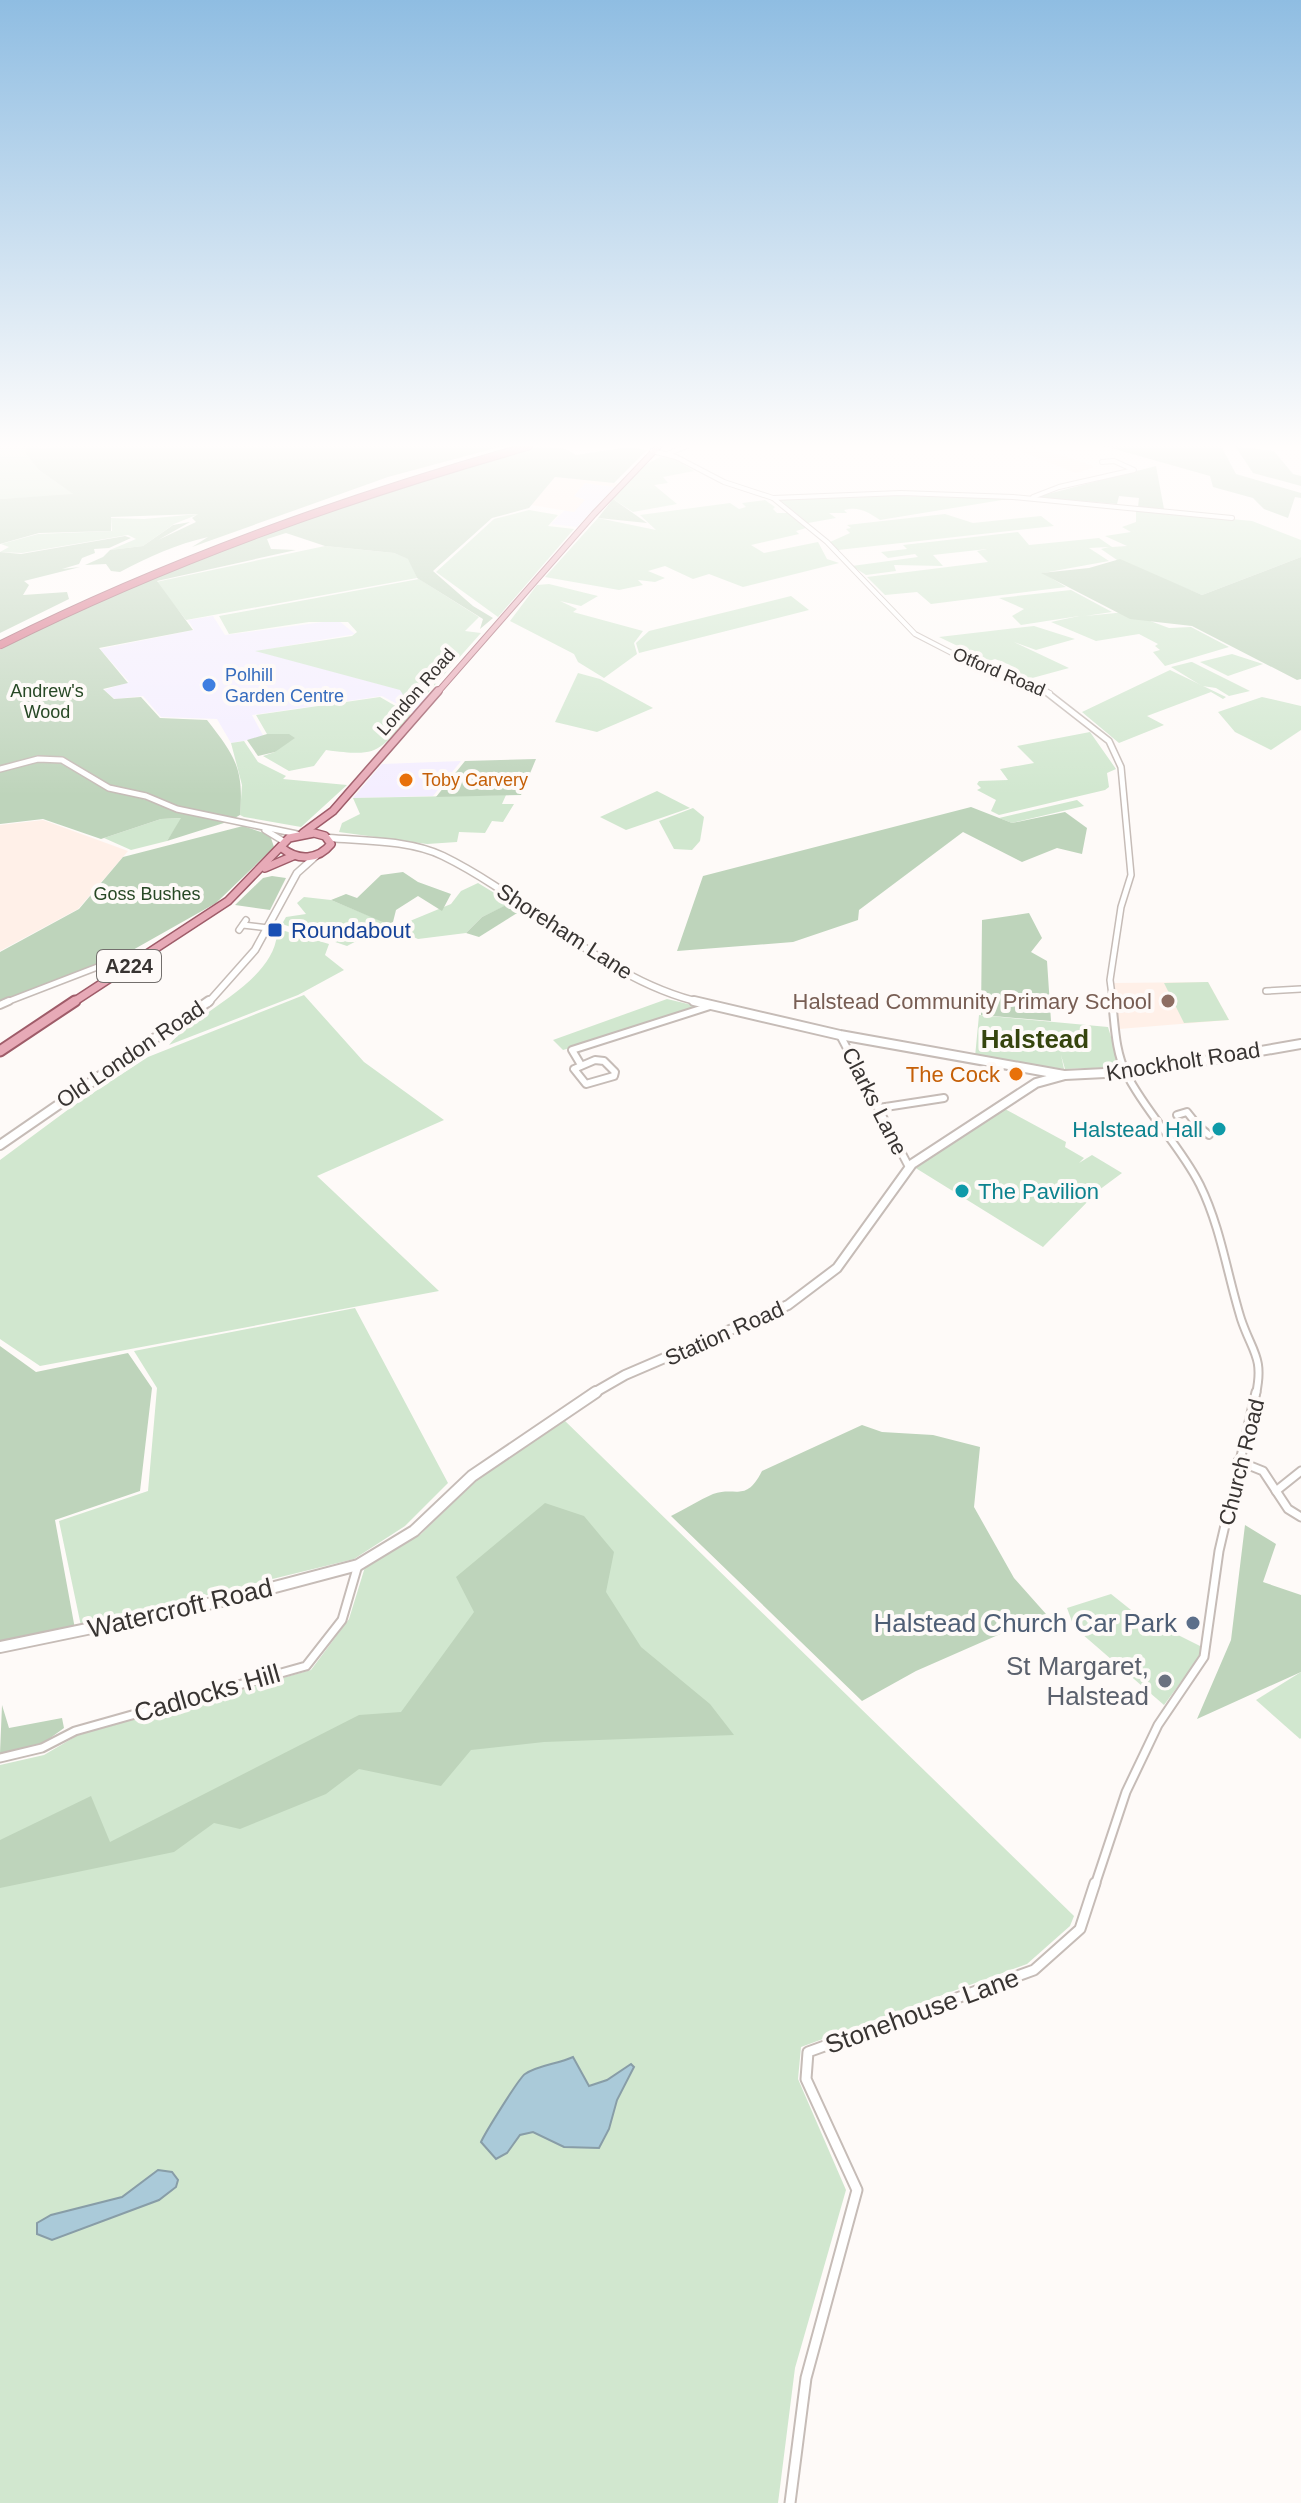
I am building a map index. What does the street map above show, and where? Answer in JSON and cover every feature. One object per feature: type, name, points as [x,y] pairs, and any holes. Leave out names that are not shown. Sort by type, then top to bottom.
[{"type":"highway","points":[[0,638],[164,563]]},
{"type":"highway","points":[[0,645],[102,595],[179,563]]},
{"type":"main road","name":"London Road","points":[[282,844],[333,811],[553,563]]},
{"type":"main road","name":"London Road","points":[[327,837],[333,811]]},
{"type":"main road","points":[[282,844],[296,857],[316,856],[330,848],[327,837],[300,834]]},
{"type":"main road","name":"A224","points":[[0,1051],[228,901],[262,870],[282,844]]},
{"type":"main road","name":"A224","points":[[262,870],[296,857]]},
{"type":"street","name":"Otford Road","points":[[847,563],[915,634],[977,666],[1050,693],[1109,741],[1121,767],[1131,875],[1121,907],[1110,980],[1114,1030],[1126,1073]]},
{"type":"street","points":[[0,769],[38,759],[62,760],[109,788],[146,796],[177,809],[300,834]]},
{"type":"street","points":[[258,827],[282,844]]},
{"type":"street","name":"Shoreham Lane","points":[[327,837],[383,842],[441,855],[534,910],[608,964],[675,997],[840,1035],[1065,1075]]},
{"type":"street","name":"Shoreham Lane","points":[[330,848],[350,841]]},
{"type":"street","name":"Old London Road","points":[[0,1145],[195,1013],[239,972],[268,928],[298,871],[316,856]]},
{"type":"street","name":"Old London Road","points":[[296,857],[298,871]]},
{"type":"street","points":[[243,925],[268,928]]},
{"type":"street","points":[[0,1005],[126,956],[142,957]]},
{"type":"street","points":[[1266,991],[1277,993],[1301,989]]},
{"type":"street","points":[[581,1065],[572,1050],[700,1012],[710,1006]]},
{"type":"street","name":"Clarks Lane","points":[[840,1035],[909,1167]]},
{"type":"street","name":"Knockholt Road","points":[[1065,1075],[1126,1073],[1301,1044]]},
{"type":"street","points":[[604,1061],[615,1072],[614,1076],[586,1084],[573,1072],[581,1065],[604,1061]]},
{"type":"street","name":"Church Road","points":[[1126,1073],[1199,1183],[1216,1222],[1242,1322],[1258,1354],[1261,1382],[1238,1461],[1219,1551],[1204,1657],[1158,1725]]},
{"type":"street","name":"Station Road","points":[[358,1565],[414,1531],[472,1476],[563,1411],[625,1375],[788,1305],[837,1268],[909,1167],[1031,1086],[1065,1075]]},
{"type":"street","points":[[879,1108],[944,1098]]},
{"type":"street","points":[[1177,1115],[1187,1112],[1209,1135]]},
{"type":"street","points":[[1167,1134],[1199,1127]]},
{"type":"street","points":[[1238,1461],[1263,1471],[1288,1509],[1301,1517]]},
{"type":"street","points":[[1276,1491],[1301,1471]]},
{"type":"street","name":"Watercroft Road","points":[[0,1647],[222,1601],[358,1565]]},
{"type":"street","name":"Cadlocks Hill","points":[[0,1758],[42,1748],[75,1731],[306,1666],[342,1620],[358,1565]]},
{"type":"street","name":"Stonehouse Lane","points":[[790,2503],[806,2378],[857,2190],[806,2079],[808,2052],[1034,1970],[1080,1929],[1126,1792],[1158,1725]]},
{"type":"shaded area","name":"Polhill Garden Centre","points":[[213,616],[225,635],[338,620],[355,634],[257,651],[401,690],[405,698],[431,695],[414,713],[382,696],[252,715],[264,737],[231,743],[217,719],[161,717],[143,696],[115,699],[104,690],[129,682],[100,649],[194,630],[188,620]]},
{"type":"shaded area","points":[[461,761],[433,796],[353,798],[382,764]]},
{"type":"shaded area","points":[[43,820],[128,851],[78,909],[0,951],[0,825]]},
{"type":"shaded area","name":"Halstead Community Primary School","points":[[1208,982],[1229,1020],[1119,1029],[1114,983]]},
{"type":"green space","points":[[0,563],[80,563],[62,569],[80,567],[24,581],[29,585],[23,595],[67,592],[69,599],[0,633]]},
{"type":"green space","points":[[90,563],[138,563],[120,572],[111,571],[106,564],[85,565]]},
{"type":"green space","name":"Andrew's Wood","points":[[188,563],[239,563],[157,581],[193,630],[99,648],[128,683],[103,689],[114,699],[141,697],[160,718],[207,720],[231,753],[239,774],[240,815],[233,819],[179,808],[112,786],[57,758],[0,768],[0,650],[130,587]]},
{"type":"green space","points":[[246,563],[411,563],[417,578],[186,620],[156,582]]},
{"type":"green space","points":[[410,563],[442,563],[433,571],[473,606],[493,618],[480,629],[483,619],[417,578]]},
{"type":"green space","points":[[446,563],[545,563],[498,617],[436,572]]},
{"type":"green space","points":[[558,563],[839,563],[743,587],[709,574],[693,579],[665,566],[648,571],[665,578],[655,582],[638,580],[643,585],[619,590],[545,577]]},
{"type":"green space","points":[[940,563],[943,566],[894,565],[896,571],[866,575],[852,566]]},
{"type":"green space","points":[[981,563],[1099,563],[1043,573],[1066,587],[931,604],[917,592],[885,595],[867,577]]},
{"type":"green space","points":[[1107,563],[1129,563],[1202,595],[1286,563],[1301,563],[1301,679],[1297,680],[1192,626],[1130,619],[1041,573]]},
{"type":"green space","points":[[1124,563],[1286,563],[1202,595]]},
{"type":"green space","points":[[419,579],[479,617],[465,631],[481,633],[426,695],[405,698],[400,690],[255,651],[352,636],[357,632],[348,622],[309,622],[229,634],[219,616]]},
{"type":"green space","points":[[549,584],[598,596],[581,606],[560,601],[577,609],[573,612],[643,631],[634,643],[637,654],[604,678],[578,662],[574,654],[510,621],[537,585]]},
{"type":"green space","points":[[1071,590],[1112,612],[1085,616],[1126,612],[1169,628],[1191,627],[1229,647],[1165,666],[1153,652],[1160,650],[1155,646],[1158,644],[1139,634],[1096,641],[1051,622],[1079,616],[1021,625],[1012,616],[1024,609],[999,598]]},
{"type":"green space","points":[[791,596],[809,610],[639,653],[636,643],[649,631]]},
{"type":"green space","points":[[1034,626],[1075,639],[1036,650],[1014,642],[1069,668],[1025,680],[1002,672],[1010,665],[995,659],[989,661],[939,637]]},
{"type":"green space","points":[[1232,654],[1263,664],[1228,676],[1200,662]]},
{"type":"green space","points":[[1191,662],[1250,691],[1229,696],[1216,688],[1202,686],[1171,667]]},
{"type":"green space","points":[[1170,670],[1226,697],[1223,699],[1211,692],[1147,716],[1164,725],[1119,743],[1082,712]]},
{"type":"green space","points":[[578,673],[600,679],[653,708],[597,732],[555,722]]},
{"type":"green space","points":[[380,697],[411,715],[376,749],[357,753],[326,750],[314,766],[289,771],[263,756],[275,752],[288,734],[267,734],[256,715]]},
{"type":"green space","points":[[1262,697],[1301,706],[1301,730],[1271,750],[1235,732],[1218,712]]},
{"type":"green space","points":[[1090,732],[1116,769],[1107,773],[1109,787],[1105,790],[999,815],[991,811],[996,800],[977,790],[981,788],[977,784],[979,781],[1008,780],[1000,769],[1034,763],[1017,746]]},
{"type":"green space","points":[[267,734],[289,734],[295,738],[275,752],[258,756],[247,740]]},
{"type":"green space","points":[[244,741],[258,762],[286,776],[283,779],[347,785],[301,827],[244,817],[240,815],[242,785],[231,743]]},
{"type":"green space","points":[[536,759],[521,795],[436,797],[465,761]]},
{"type":"green space","name":"Goss Bushes","points":[[37,760],[58,762],[106,789],[227,822],[167,841],[181,818],[161,819],[101,839],[43,819],[0,824],[0,771]]},
{"type":"green space","points":[[657,791],[690,808],[626,830],[600,817]]},
{"type":"green space","points":[[506,795],[502,804],[514,804],[503,822],[492,821],[485,833],[459,832],[457,842],[427,844],[339,832],[342,823],[360,814],[353,798]]},
{"type":"green space","points":[[1077,800],[1084,806],[1012,823],[999,818]]},
{"type":"green space","points":[[971,807],[1012,823],[1065,812],[1087,828],[1082,854],[1057,848],[1022,862],[963,832],[859,910],[858,920],[793,942],[677,951],[703,876]]},
{"type":"green space","points":[[693,808],[704,817],[700,841],[692,850],[674,849],[659,821]]},
{"type":"green space","points":[[182,818],[167,841],[131,850],[104,838],[161,819]]},
{"type":"green space","name":"Goss Bushes","points":[[243,826],[270,835],[274,847],[216,903],[131,951],[0,1003],[0,952],[79,909],[123,857]]},
{"type":"green space","points":[[403,872],[418,882],[451,894],[442,911],[418,896],[396,910],[392,926],[331,900],[346,894],[357,898],[381,875]]},
{"type":"green space","points":[[263,878],[286,878],[270,910],[235,905]]},
{"type":"green space","points":[[478,883],[511,903],[482,917],[466,933],[418,939],[393,928],[451,904],[461,891]]},
{"type":"green space","points":[[304,897],[331,900],[389,924],[347,946],[282,924],[286,917],[306,914],[297,903]]},
{"type":"green space","points":[[514,901],[525,908],[479,937],[466,933],[482,917]]},
{"type":"green space","points":[[1029,913],[1042,938],[1031,952],[1047,961],[1051,1021],[981,1015],[982,920]]},
{"type":"green space","points":[[285,931],[329,944],[325,955],[344,970],[298,995],[169,1045],[248,982],[272,951],[277,934]]},
{"type":"green space","points":[[1208,982],[1229,1020],[1184,1023],[1164,983]]},
{"type":"green space","points":[[304,995],[364,1062],[444,1120],[317,1176],[439,1291],[40,1366],[0,1339],[0,1160],[73,1106],[148,1057]]},
{"type":"green space","points":[[667,999],[705,1008],[563,1050],[553,1040]]},
{"type":"green space","points":[[979,1015],[1108,1027],[1120,1067],[1065,1069],[1061,1055],[1064,1069],[975,1057]]},
{"type":"green space","points":[[1003,1108],[1066,1142],[1065,1147],[1084,1158],[1079,1163],[1092,1155],[1122,1173],[1099,1190],[1043,1247],[914,1167]]},
{"type":"green space","points":[[355,1308],[448,1483],[405,1526],[354,1559],[81,1626],[59,1521],[148,1491],[157,1388],[134,1351]]},
{"type":"green space","points":[[0,1346],[36,1372],[128,1353],[152,1388],[140,1491],[55,1520],[75,1629],[0,1642]]},
{"type":"green space","points":[[563,1419],[1074,1916],[1070,1926],[1027,1964],[801,2047],[798,2079],[846,2190],[795,2368],[778,2503],[0,2503],[0,1765],[44,1755],[78,1735],[311,1670],[349,1619],[365,1567],[421,1534],[479,1478]]},
{"type":"green space","points":[[862,1425],[882,1432],[933,1435],[980,1447],[974,1507],[1014,1578],[1046,1614],[916,1671],[862,1701],[671,1516],[713,1494],[746,1490],[762,1471]]},
{"type":"green space","points":[[545,1503],[584,1516],[614,1552],[606,1592],[641,1647],[710,1704],[734,1735],[544,1742],[471,1750],[441,1786],[359,1769],[326,1794],[240,1829],[214,1823],[174,1852],[0,1888],[0,1840],[91,1796],[110,1842],[359,1715],[401,1712],[474,1612],[456,1577]]},
{"type":"green space","points":[[1245,1525],[1276,1544],[1263,1582],[1301,1595],[1301,1672],[1197,1719],[1231,1640]]},
{"type":"green space","points":[[1111,1594],[1136,1614],[1202,1647],[1200,1656],[1164,1705],[1074,1627],[1067,1608]]},
{"type":"green space","points":[[1301,1672],[1301,1738],[1300,1739],[1256,1700]]},
{"type":"green space","points":[[2,1705],[9,1728],[62,1718],[64,1728],[42,1744],[0,1753]]},
{"type":"water","points":[[573,2057],[589,2086],[607,2080],[631,2064],[634,2067],[617,2100],[609,2129],[599,2148],[564,2147],[533,2132],[520,2135],[507,2153],[496,2159],[481,2142],[525,2074]]},
{"type":"water","points":[[158,2170],[172,2172],[178,2180],[176,2187],[159,2200],[52,2240],[37,2234],[37,2223],[51,2215],[122,2197]]},
{"type":"place","name":"Polhill Garden Centre","points":[[209,685]]},
{"type":"place","name":"Toby Carvery","points":[[406,780]]},
{"type":"place","name":"Roundabout","points":[[275,930]]},
{"type":"place","name":"Halstead Community Primary School","points":[[1168,1001]]},
{"type":"place","name":"The Cock","points":[[1016,1074]]},
{"type":"place","name":"Halstead Hall","points":[[1219,1129]]},
{"type":"place","name":"The Pavilion","points":[[962,1191]]},
{"type":"place","name":"Halstead Church Car Park","points":[[1193,1623]]},
{"type":"place","name":"St Margaret, Halstead","points":[[1165,1681]]},
{"type":"district","name":"Halstead","points":[[1035,1039]]}]
